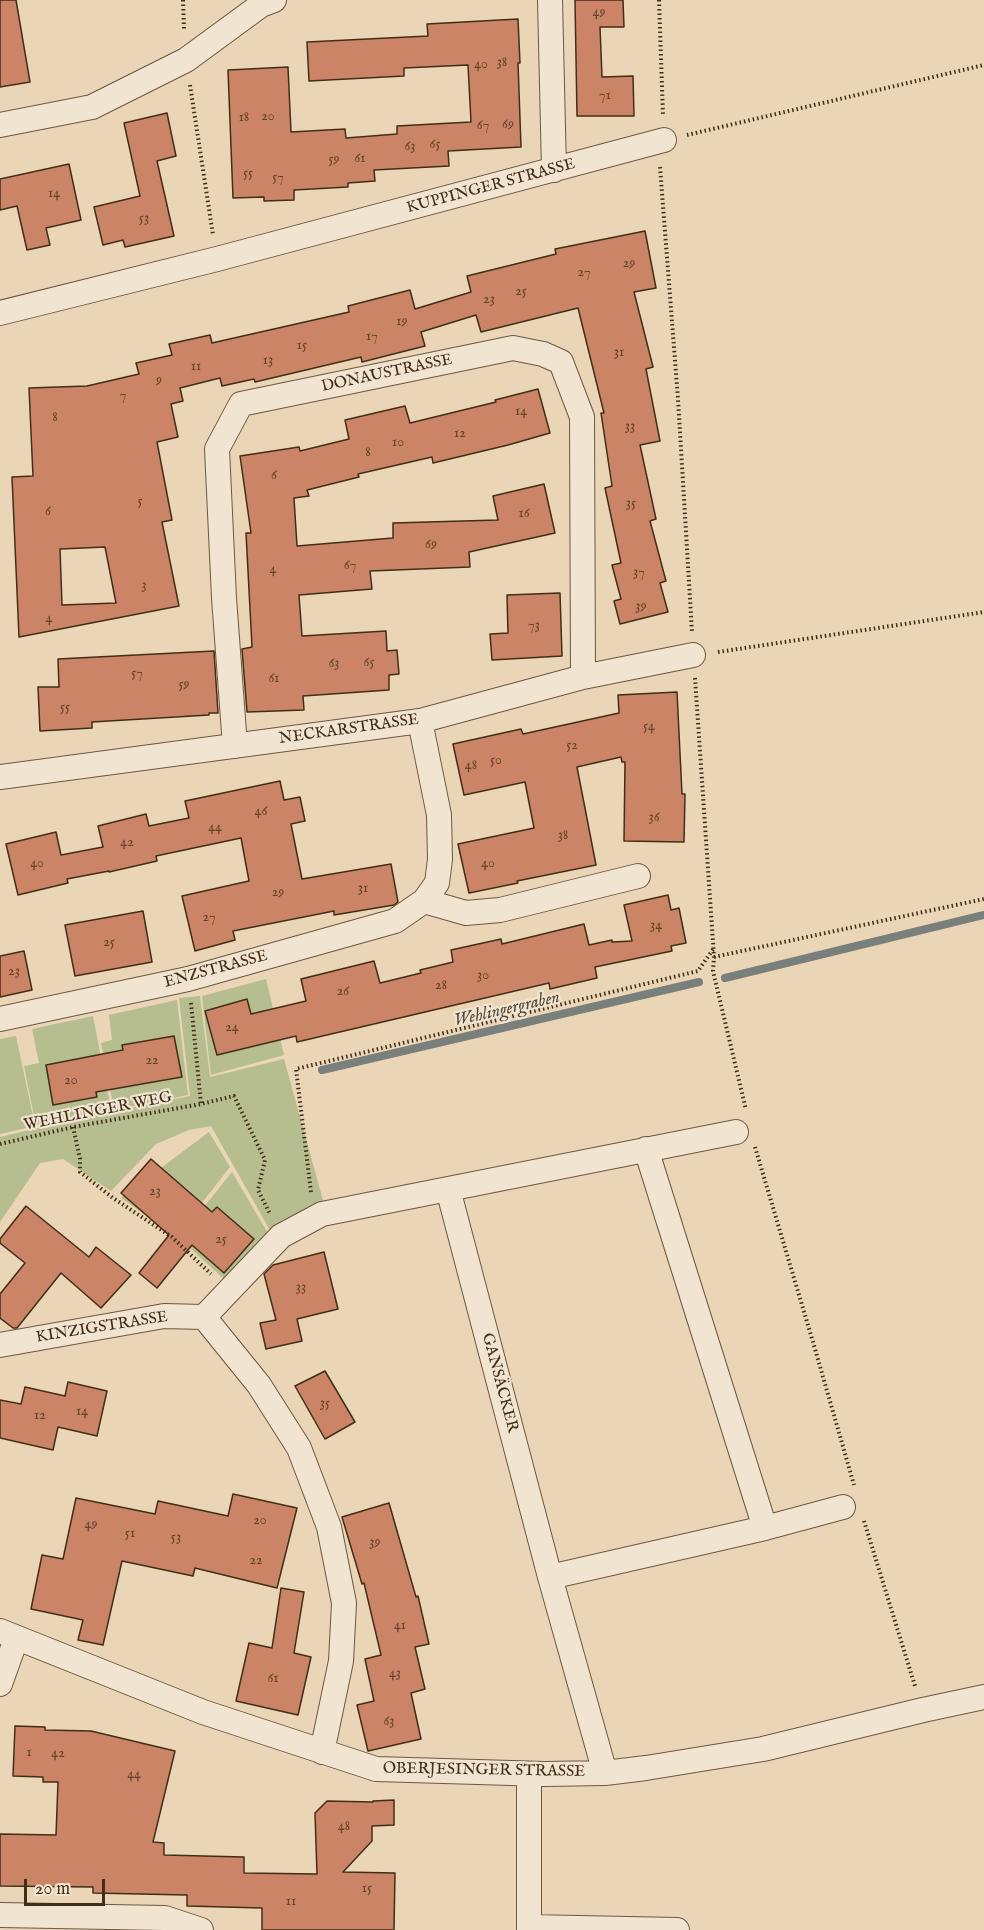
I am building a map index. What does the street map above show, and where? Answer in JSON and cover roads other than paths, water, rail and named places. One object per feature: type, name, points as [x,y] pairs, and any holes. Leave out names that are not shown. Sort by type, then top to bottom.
[{"type":"street","points":[[0,125],[92,107],[186,60],[261,5],[274,0]]},
{"type":"street","points":[[550,0],[554,170]]},
{"type":"street","name":"KUPPINGER STRASSE","points":[[0,313],[217,259],[661,141]]},
{"type":"street","name":"DONAUSTRASSE","points":[[235,746],[224,598],[217,449],[241,404],[513,348],[543,354],[561,362],[582,417],[583,677]]},
{"type":"street","name":"NECKARSTRASSE","points":[[0,777],[420,721],[583,677],[693,655]]},
{"type":"street","name":"ENZSTRASSE","points":[[0,1019],[188,979],[395,921],[424,901],[437,883],[440,859],[439,815],[420,721]]},
{"type":"street","points":[[424,901],[466,913],[500,910],[638,876]]},
{"type":"street","points":[[322,1752],[341,1661],[344,1603],[329,1527],[299,1449],[260,1385],[204,1317],[281,1236],[317,1217],[746,1128]]},
{"type":"street","points":[[646,1149],[765,1527]]},
{"type":"street","name":"GANSÄCKER","points":[[448,1189],[550,1577],[605,1773]]},
{"type":"street","name":"KINZIGSTRASSE","points":[[0,1345],[164,1317],[204,1317]]},
{"type":"street","points":[[550,1577],[765,1527],[853,1503]]},
{"type":"street","points":[[0,1684],[8,1635]]},
{"type":"street","name":"OBERJESINGER STRASSE","points":[[8,1635],[203,1712],[376,1769],[529,1774],[605,1773],[763,1749],[984,1697]]},
{"type":"street","points":[[529,1774],[529,1929],[677,1930]]},
{"type":"street","points":[[0,1915],[165,1918],[201,1930]]},
{"type":"waterway","name":"Wehlingergraben","points":[[725,978],[984,915]]},
{"type":"waterway","name":"Wehlingergraben","points":[[322,1070],[699,982]]}]
